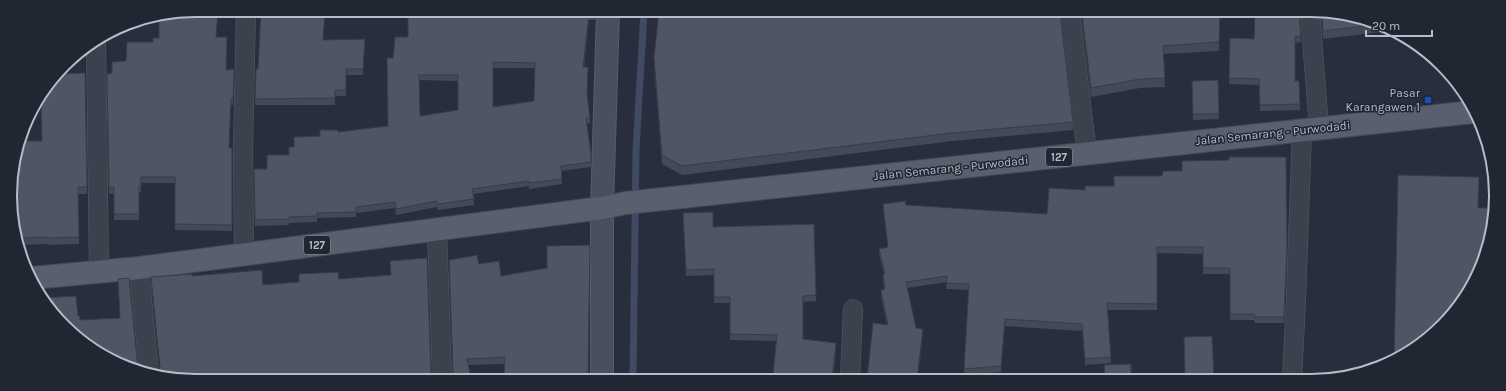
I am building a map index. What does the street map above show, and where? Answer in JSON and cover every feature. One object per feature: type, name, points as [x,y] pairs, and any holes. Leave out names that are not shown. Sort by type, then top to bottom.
[{"type":"main road","points":[[602,374],[602,208],[608,17]]},
{"type":"main road","name":"Jalan Semarang - Purwodadi","points":[[602,208],[635,203],[1311,128],[1469,112]]},
{"type":"main road","name":"127","points":[[37,278],[139,268],[602,208]]},
{"type":"street","points":[[244,254],[243,150],[246,17]]},
{"type":"street","points":[[1070,17],[1087,154]]},
{"type":"street","points":[[1292,374],[1296,298],[1311,128],[1310,17]]},
{"type":"street","points":[[96,47],[99,272]]},
{"type":"street","points":[[437,229],[442,374]]},
{"type":"street","points":[[139,268],[148,368]]},
{"type":"street","points":[[850,374],[853,309]]},
{"type":"building","points":[[184,17],[217,17],[216,37],[227,37],[226,70],[234,69],[229,148],[232,148],[232,225],[175,224],[175,177],[141,177],[141,186],[139,186],[139,214],[114,214],[114,187],[109,188],[107,74],[112,73],[112,62],[126,61],[127,42],[153,42],[153,38],[159,38],[159,20]]},
{"type":"building","points":[[261,17],[325,17],[323,40],[365,39],[363,69],[346,69],[346,90],[335,90],[335,98],[255,99],[256,69],[258,69]]},
{"type":"building","points":[[408,17],[589,17],[583,67],[588,67],[587,95],[590,118],[586,118],[591,162],[561,166],[562,179],[529,183],[529,181],[472,189],[474,199],[438,204],[437,201],[396,209],[395,202],[356,207],[356,212],[317,213],[317,216],[255,220],[254,169],[267,169],[267,155],[289,155],[289,147],[294,147],[294,137],[320,136],[320,130],[338,130],[338,132],[388,126],[387,58],[393,58],[395,37],[408,37]],"holes":[[[493,62],[535,63],[534,101],[493,107]],[[419,75],[458,75],[458,110],[420,116]]]},
{"type":"building","points":[[658,17],[1060,17],[1073,122],[952,133],[682,166],[662,155],[654,57]]},
{"type":"building","points":[[1082,17],[1220,17],[1219,42],[1163,46],[1165,78],[1140,79],[1091,88]]},
{"type":"building","points":[[1255,17],[1299,17],[1301,36],[1295,37],[1295,81],[1299,81],[1300,104],[1260,105],[1259,79],[1229,78],[1230,38],[1254,39]]},
{"type":"building","points":[[1322,17],[1345,20],[1367,26],[1323,31]]},
{"type":"building","points":[[85,73],[87,187],[78,187],[79,237],[22,238],[17,207],[17,184],[23,149],[25,141],[42,141],[41,106],[65,74]]},
{"type":"building","points":[[1218,80],[1219,114],[1193,114],[1192,81]]},
{"type":"building","points":[[1229,157],[1286,157],[1287,248],[1284,317],[1255,317],[1254,314],[1230,314],[1230,268],[1203,268],[1203,247],[1157,247],[1157,304],[1107,303],[1111,357],[1085,359],[1082,324],[1005,319],[1001,366],[964,369],[969,284],[946,283],[947,276],[906,282],[916,328],[923,329],[918,374],[868,374],[873,323],[888,325],[881,290],[885,289],[883,274],[885,274],[879,249],[888,247],[883,204],[905,201],[906,205],[1047,214],[1049,188],[1085,190],[1085,186],[1114,186],[1114,176],[1162,176],[1163,171],[1182,171],[1182,161],[1229,160]]},
{"type":"building","points":[[1398,175],[1479,177],[1478,208],[1489,208],[1483,242],[1471,274],[1459,295],[1437,322],[1410,344],[1394,353]]},
{"type":"building","points":[[713,212],[713,227],[814,224],[816,295],[803,296],[803,339],[836,343],[833,374],[773,374],[777,335],[730,334],[730,297],[714,297],[714,269],[686,270],[683,213]]},
{"type":"building","points":[[590,245],[588,374],[504,374],[505,357],[467,359],[470,374],[452,374],[449,260],[477,255],[479,264],[499,261],[501,276],[547,268],[547,246]]},
{"type":"building","points":[[427,258],[432,374],[184,374],[159,371],[151,277],[192,274],[192,276],[262,270],[263,285],[299,282],[299,274],[338,272],[339,279],[391,275],[390,261]]},
{"type":"building","points":[[129,278],[138,365],[117,356],[96,344],[69,322],[49,298],[76,296],[78,316],[80,316],[80,320],[120,318],[118,279]]},
{"type":"building","points":[[1212,336],[1214,374],[1185,374],[1184,337]]},
{"type":"building","points":[[1131,364],[1131,374],[1105,374],[1104,365]]},
{"type":"waterway","points":[[633,374],[636,150],[644,17]]},
{"type":"place","name":"Pasar Karangawen 1","points":[[1428,100]]}]
